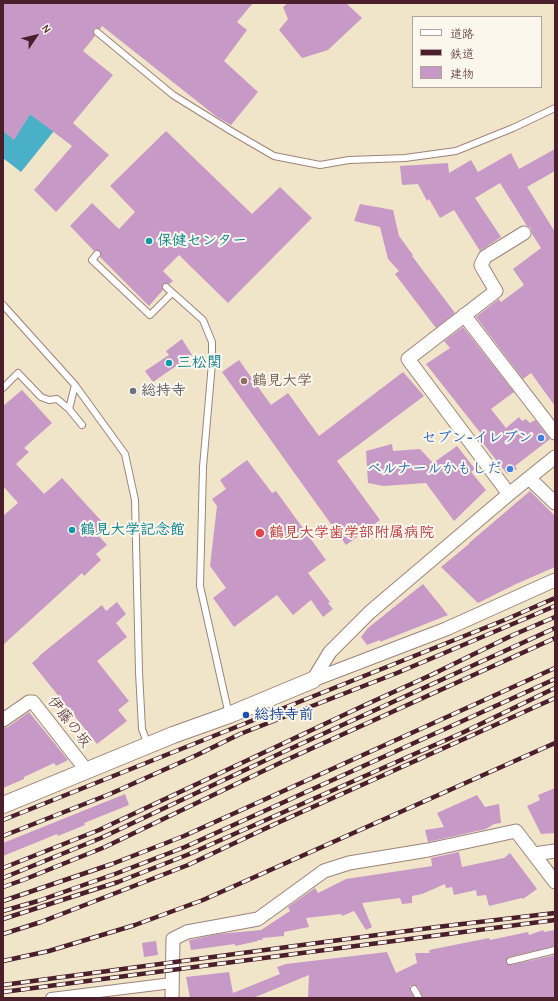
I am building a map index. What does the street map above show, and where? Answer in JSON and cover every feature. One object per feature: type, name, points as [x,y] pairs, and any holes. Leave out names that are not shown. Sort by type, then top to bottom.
[{"type":"street","points":[[509,494],[408,359],[496,291],[481,265],[485,257],[524,233]]},
{"type":"street","points":[[464,315],[555,434]]},
{"type":"street","points":[[313,680],[330,652],[370,612],[555,457]]},
{"type":"street","points":[[529,478],[555,503]]},
{"type":"street","points":[[3,804],[229,715],[313,680],[446,629],[555,580]]},
{"type":"street","name":"伊藤の坂","points":[[3,720],[29,702],[33,702],[87,771]]},
{"type":"street","points":[[172,998],[173,939],[187,932],[258,919],[324,871],[349,863],[428,850],[516,831],[555,882]]},
{"type":"street","points":[[534,854],[555,851]]},
{"type":"street","points":[[51,998],[172,983]]},
{"type":"lane","points":[[97,32],[173,95],[231,131],[274,156],[320,165],[349,160],[405,158],[456,151],[513,128],[555,108]]},
{"type":"lane","points":[[98,254],[92,260],[150,315],[172,293]]},
{"type":"lane","points":[[166,287],[203,320],[212,342],[212,363],[203,468],[200,586],[229,715]]},
{"type":"lane","points":[[3,305],[75,385],[126,454],[135,500],[139,672],[142,729],[148,746]]},
{"type":"lane","points":[[3,388],[18,373],[41,397],[49,400],[57,399],[82,425]]},
{"type":"lane","points":[[69,410],[75,385]]},
{"type":"lane","points":[[510,961],[555,950]]},
{"type":"lane","points":[[414,989],[419,998]]},
{"type":"water","points":[[30,114],[54,131],[21,172],[3,158],[3,131],[14,139]]},
{"type":"building","points":[[3,3],[253,3],[237,22],[247,30],[224,61],[258,92],[231,125],[217,117],[102,26],[100,29],[95,28],[93,32],[95,36],[83,51],[113,75],[73,123],[109,155],[56,212],[34,190],[72,146],[30,114],[14,140],[3,131]]},
{"type":"building","points":[[288,3],[346,3],[362,18],[328,50],[302,58],[279,30],[288,19],[283,7]]},
{"type":"building","points":[[166,131],[252,214],[280,187],[312,218],[228,303],[179,255],[163,271],[173,281],[169,284],[163,284],[163,290],[149,306],[100,257],[100,251],[94,251],[70,226],[92,203],[119,229],[135,212],[110,186]]},
{"type":"building","points":[[555,149],[555,171],[527,187],[555,232],[555,406],[531,373],[523,379],[476,317],[499,299],[501,302],[524,285],[513,269],[541,248],[532,234],[531,228],[527,226],[500,183],[475,198],[501,237],[480,251],[454,210],[440,218],[429,199],[427,201],[418,184],[402,185],[400,166],[448,163],[449,173],[471,160],[478,172],[511,153],[519,169]]},
{"type":"building","points":[[360,204],[393,210],[399,236],[413,255],[412,256],[455,313],[436,328],[395,274],[399,271],[388,259],[380,227],[354,221]]},
{"type":"building","points":[[463,327],[514,392],[491,409],[506,428],[519,417],[522,421],[526,419],[530,423],[535,420],[550,439],[515,466],[517,469],[507,474],[479,438],[482,435],[426,364],[450,348],[444,341]]},
{"type":"building","name":"三松関","points":[[182,339],[192,355],[153,382],[145,371],[169,355],[166,351]]},
{"type":"building","points":[[239,360],[271,405],[288,393],[319,436],[403,372],[424,396],[337,461],[380,520],[346,545],[222,372]]},
{"type":"building","points":[[22,390],[52,423],[24,448],[29,452],[16,464],[44,494],[62,478],[106,526],[97,534],[107,545],[96,554],[101,560],[84,576],[82,573],[3,645],[3,516],[18,503],[3,486],[3,406]]},
{"type":"building","points":[[392,444],[393,451],[420,449],[433,463],[457,446],[475,469],[471,472],[486,490],[454,521],[426,483],[383,486],[368,483],[366,451]]},
{"type":"building","name":"鶴見大学歯学部附属病院","points":[[247,460],[272,493],[276,491],[326,560],[308,573],[330,602],[328,603],[333,609],[323,617],[311,600],[293,615],[277,595],[234,627],[213,598],[226,588],[210,566],[217,506],[212,499],[226,489],[220,480]]},
{"type":"building","points":[[530,491],[555,516],[555,567],[478,603],[441,567]]},
{"type":"building","points":[[423,584],[448,615],[380,642],[380,640],[367,645],[361,637],[368,628]]},
{"type":"building","points":[[117,602],[126,614],[116,623],[127,637],[97,661],[129,701],[118,710],[127,721],[97,744],[32,663],[102,605],[106,611]]},
{"type":"building","points":[[29,712],[68,760],[56,766],[54,763],[3,788],[3,728],[8,727]]},
{"type":"building","points":[[555,788],[555,833],[541,834],[527,806],[540,800],[538,795]]},
{"type":"building","points":[[125,794],[129,805],[84,823],[85,825],[58,836],[57,834],[3,856],[3,843]]},
{"type":"building","points":[[477,795],[485,807],[499,804],[501,823],[494,824],[486,829],[428,842],[425,830],[444,827],[437,813]]},
{"type":"building","points":[[459,852],[462,867],[504,858],[510,853],[537,889],[523,899],[489,906],[486,895],[477,896],[476,890],[454,895],[452,887],[446,888],[445,884],[422,894],[412,896],[412,903],[402,904],[400,898],[362,903],[372,927],[366,930],[354,911],[342,916],[341,914],[306,918],[309,927],[284,932],[284,936],[262,938],[263,940],[235,946],[235,944],[191,950],[189,940],[218,934],[261,930],[290,911],[288,907],[315,888],[318,893],[346,879],[432,866],[431,858]]},
{"type":"building","points":[[543,930],[544,932],[555,930],[555,946],[509,957],[507,958],[506,962],[507,964],[511,965],[555,955],[555,998],[423,998],[418,987],[414,985],[410,986],[410,989],[414,998],[308,998],[309,975],[253,998],[190,998],[186,977],[229,972],[233,993],[280,974],[277,967],[286,964],[387,952],[396,973],[417,963],[415,953],[430,953],[429,950],[528,932],[529,935]]},
{"type":"building","points":[[156,941],[158,955],[144,957],[142,943]]},
{"type":"railway","points":[[3,820],[507,619],[555,598]]},
{"type":"railway","points":[[3,836],[110,794],[240,734],[397,673],[555,606]]},
{"type":"railway","points":[[3,868],[99,830],[431,675],[513,635],[555,617]]},
{"type":"railway","points":[[3,878],[101,838],[281,753],[555,628]]},
{"type":"railway","points":[[3,887],[105,847],[284,761],[555,638]]},
{"type":"railway","points":[[3,901],[112,864],[184,836],[555,668]]},
{"type":"railway","points":[[3,911],[38,901],[115,874],[185,847],[555,679]]},
{"type":"railway","points":[[3,919],[118,882],[187,855],[464,732],[555,688]]},
{"type":"railway","points":[[3,934],[41,922],[188,865],[275,824],[555,698]]},
{"type":"railway","points":[[3,961],[49,951],[135,925],[203,900],[555,743]]},
{"type":"railway","points":[[3,985],[437,927],[555,913]]},
{"type":"railway","points":[[3,992],[555,920]]},
{"type":"place","name":"保健センター","points":[[149,241]]},
{"type":"place","name":"三松関","points":[[169,363]]},
{"type":"place","name":"鶴見大学","points":[[244,381]]},
{"type":"place","name":"総持寺","points":[[133,391]]},
{"type":"place","name":"セブン-イレブン","points":[[541,438]]},
{"type":"place","name":"ベルナールかもしだ","points":[[510,469]]},
{"type":"place","name":"鶴見大学記念館","points":[[72,530]]},
{"type":"place","name":"鶴見大学歯学部附属病院","points":[[260,533]]},
{"type":"place","name":"総持寺前","points":[[246,715]]}]
